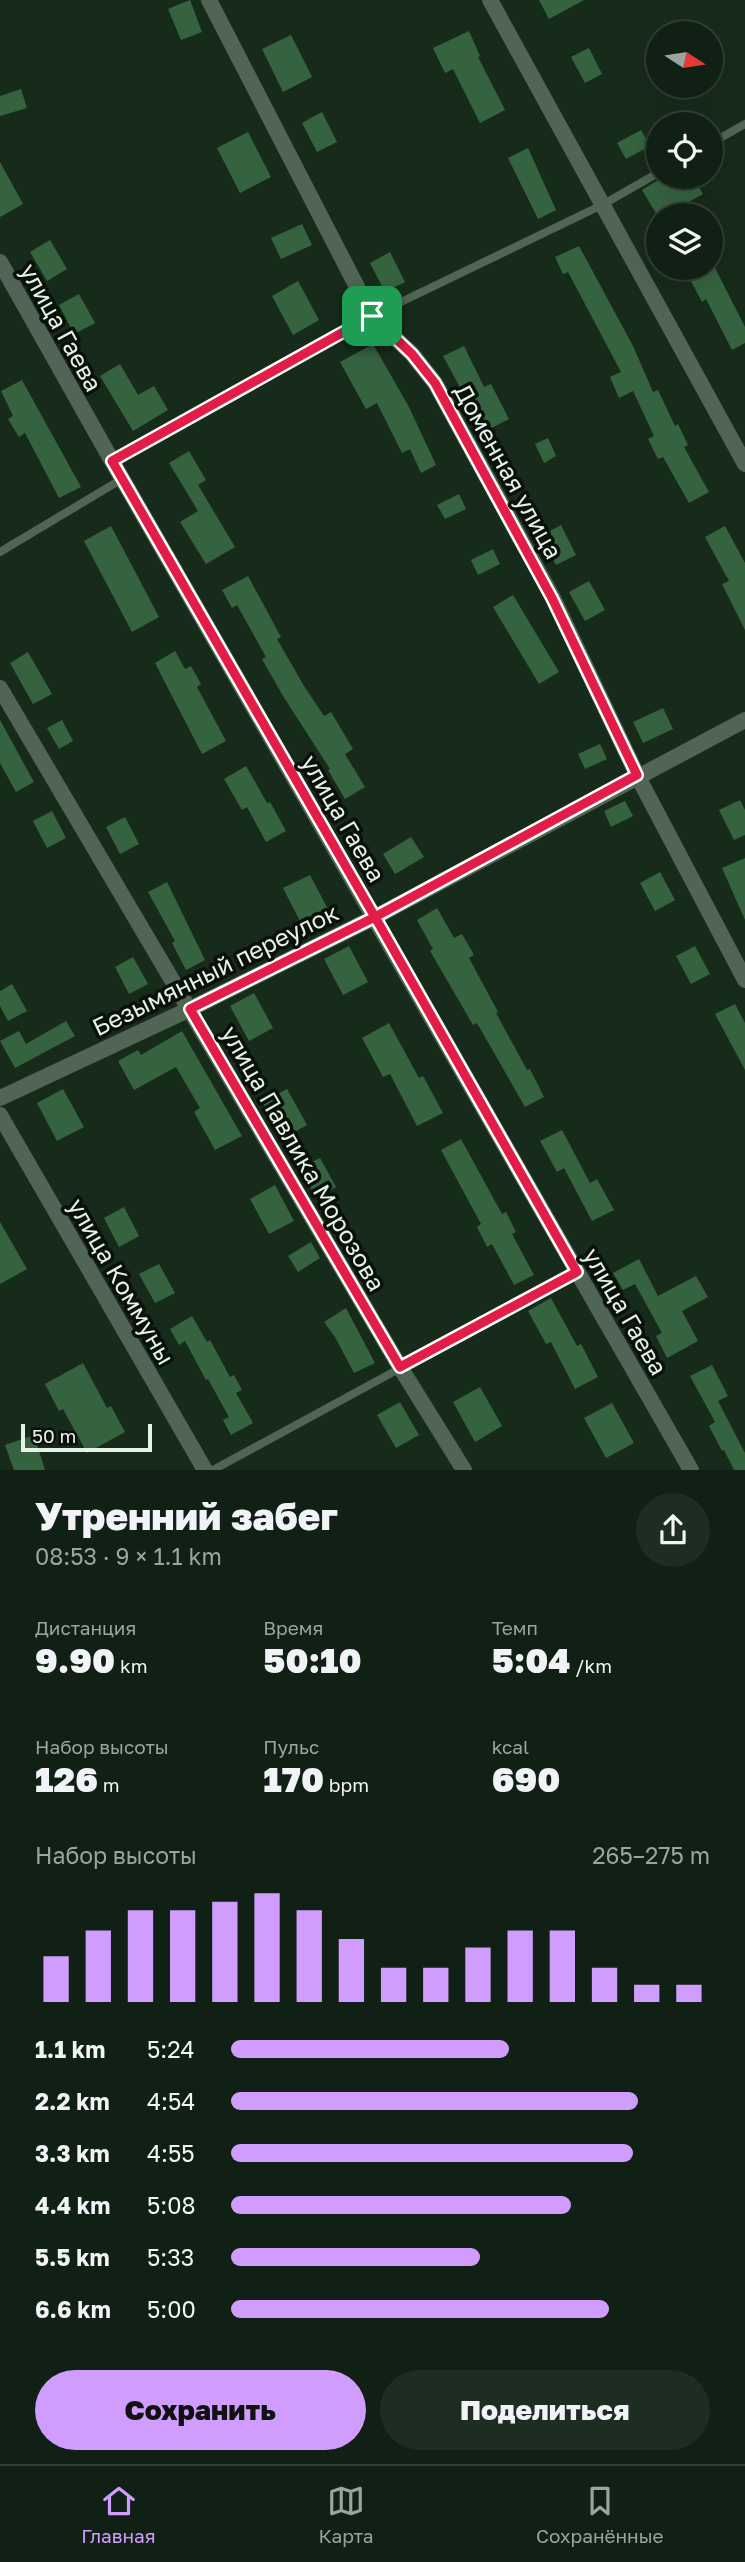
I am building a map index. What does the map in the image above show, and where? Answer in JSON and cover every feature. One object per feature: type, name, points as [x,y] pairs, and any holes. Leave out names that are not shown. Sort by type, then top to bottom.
[{"type":"street","name":"Доменная улица","points":[[209,0],[372,316],[412,354],[435,383],[552,598],[637,775],[745,980]]},
{"type":"street","points":[[490,0],[745,464]]},
{"type":"street","name":"улица Гаева","points":[[0,262],[122,480],[691,1470]]},
{"type":"street","name":"улица Павлика Морозова","points":[[0,688],[400,1367],[464,1470]]},
{"type":"street","name":"Безымянный переулок","points":[[0,1098],[190,1009],[375,917],[637,775],[745,720]]},
{"type":"street","name":"улица Коммуны","points":[[0,1115],[205,1470]]},
{"type":"lane","points":[[723,137],[745,124]]},
{"type":"lane","points":[[112,461],[372,316],[602,205],[646,180]]},
{"type":"lane","points":[[0,552],[122,480]]},
{"type":"lane","points":[[213,1470],[577,1272]]},
{"type":"building","points":[[190,0],[202,32],[181,40],[168,9]]},
{"type":"building","points":[[539,0],[584,0],[549,19]]},
{"type":"building","points":[[469,31],[480,56],[478,57],[505,110],[480,123],[453,69],[445,73],[433,48]]},
{"type":"building","points":[[291,35],[312,77],[283,92],[262,49]]},
{"type":"building","points":[[589,48],[602,74],[585,83],[571,57]]},
{"type":"building","points":[[21,89],[27,108],[0,116],[0,96]]},
{"type":"building","points":[[322,112],[337,142],[317,152],[302,123]]},
{"type":"building","points":[[641,130],[646,139],[646,148],[626,159],[617,143]]},
{"type":"building","points":[[248,132],[271,177],[240,193],[217,148]]},
{"type":"building","points":[[528,148],[556,210],[538,219],[508,158]]},
{"type":"building","points":[[0,162],[23,204],[0,217]]},
{"type":"building","points":[[646,188],[700,189],[703,194],[687,203],[650,203],[642,190]]},
{"type":"building","points":[[302,224],[312,245],[281,259],[271,238]]},
{"type":"building","points":[[50,240],[67,269],[47,281],[30,252]]},
{"type":"building","points":[[579,246],[633,346],[653,392],[658,390],[675,426],[678,424],[688,445],[684,447],[709,492],[689,503],[663,457],[658,459],[648,439],[654,436],[633,391],[619,398],[610,377],[621,372],[568,272],[563,274],[555,257]]},
{"type":"building","points":[[390,252],[405,282],[385,292],[370,263]]},
{"type":"building","points":[[690,280],[721,280],[745,327],[745,343],[732,350],[706,299],[702,302]]},
{"type":"building","points":[[298,281],[319,320],[293,335],[272,296]]},
{"type":"building","points":[[79,294],[95,323],[74,334],[59,305]]},
{"type":"building","points":[[373,344],[409,407],[436,465],[421,473],[410,449],[402,453],[377,403],[366,409],[340,362]]},
{"type":"building","points":[[464,346],[484,387],[491,384],[509,419],[484,432],[443,356]]},
{"type":"building","points":[[120,364],[138,395],[154,386],[168,410],[133,431],[100,376]]},
{"type":"building","points":[[22,380],[81,487],[59,498],[25,433],[19,437],[8,419],[13,416],[1,391]]},
{"type":"building","points":[[548,438],[556,456],[544,463],[535,444]]},
{"type":"building","points":[[189,451],[206,480],[198,485],[235,547],[206,564],[180,522],[198,511],[169,463]]},
{"type":"building","points":[[459,494],[466,509],[445,519],[437,505]]},
{"type":"building","points":[[561,525],[576,555],[556,565],[541,536]]},
{"type":"building","points":[[111,526],[159,617],[132,632],[84,541]]},
{"type":"building","points":[[725,526],[745,563],[745,630],[722,584],[729,581],[705,537]]},
{"type":"building","points":[[493,549],[500,564],[478,575],[471,560]]},
{"type":"building","points":[[248,576],[281,637],[277,639],[304,686],[324,716],[331,712],[353,749],[345,754],[365,787],[345,799],[328,770],[330,769],[262,659],[266,657],[237,605],[232,608],[222,590]]},
{"type":"building","points":[[589,581],[605,610],[585,621],[569,592]]},
{"type":"building","points":[[513,595],[559,672],[539,684],[493,607]]},
{"type":"building","points":[[175,651],[185,669],[191,666],[201,684],[197,687],[226,741],[202,754],[155,663]]},
{"type":"building","points":[[28,652],[52,694],[33,704],[10,663]]},
{"type":"building","points":[[663,708],[673,729],[643,743],[633,722]]},
{"type":"building","points":[[0,720],[34,782],[16,792],[0,763]]},
{"type":"building","points":[[62,720],[73,741],[59,749],[47,728]]},
{"type":"building","points":[[600,744],[607,759],[585,769],[578,754]]},
{"type":"building","points":[[246,766],[286,831],[266,842],[247,807],[242,810],[224,779]]},
{"type":"building","points":[[740,800],[745,810],[745,835],[734,840],[719,810]]},
{"type":"building","points":[[625,801],[633,816],[611,827],[604,811]]},
{"type":"building","points":[[52,811],[66,838],[47,848],[33,821]]},
{"type":"building","points":[[125,817],[139,844],[120,854],[106,827]]},
{"type":"building","points":[[411,837],[424,857],[395,874],[383,854]]},
{"type":"building","points":[[745,858],[745,920],[722,868]]},
{"type":"building","points":[[660,872],[675,900],[655,911],[640,883]]},
{"type":"building","points":[[310,875],[330,913],[303,927],[283,888]]},
{"type":"building","points":[[167,882],[205,960],[186,970],[172,943],[175,941],[148,892]]},
{"type":"building","points":[[437,908],[454,938],[462,934],[474,955],[469,958],[498,1012],[496,1013],[544,1097],[525,1107],[477,1023],[473,1025],[430,951],[433,949],[417,920]]},
{"type":"building","points":[[349,946],[368,982],[343,995],[324,959]]},
{"type":"building","points":[[695,946],[710,974],[691,984],[676,956]]},
{"type":"building","points":[[133,957],[148,984],[129,994],[115,967]]},
{"type":"building","points":[[12,984],[27,1011],[8,1021],[0,1006],[0,991]]},
{"type":"building","points":[[254,993],[273,1028],[249,1041],[230,1006]]},
{"type":"building","points":[[735,1004],[745,1023],[745,1070],[715,1014]]},
{"type":"building","points":[[66,1021],[75,1036],[15,1068],[0,1041],[19,1031],[26,1044]]},
{"type":"building","points":[[389,1023],[419,1078],[423,1076],[443,1113],[417,1126],[390,1074],[383,1077],[362,1038]]},
{"type":"building","points":[[182,1031],[242,1136],[215,1150],[194,1112],[200,1108],[176,1067],[134,1090],[118,1061],[138,1050],[141,1055]]},
{"type":"building","points":[[63,1089],[84,1127],[57,1141],[37,1103]]},
{"type":"building","points":[[287,1089],[307,1125],[282,1139],[262,1102]]},
{"type":"building","points":[[562,1130],[590,1183],[597,1179],[614,1210],[592,1221],[564,1168],[557,1172],[540,1141]]},
{"type":"building","points":[[461,1139],[502,1214],[506,1212],[516,1232],[512,1234],[534,1275],[514,1285],[492,1244],[487,1247],[477,1227],[481,1224],[441,1150]]},
{"type":"building","points":[[320,1158],[336,1187],[316,1198],[300,1168]]},
{"type":"building","points":[[275,1185],[294,1221],[269,1234],[250,1199]]},
{"type":"building","points":[[124,1207],[139,1236],[119,1247],[104,1218]]},
{"type":"building","points":[[0,1222],[27,1269],[0,1284]]},
{"type":"building","points":[[311,1242],[320,1258],[298,1272],[288,1256]]},
{"type":"building","points":[[639,1259],[658,1296],[696,1276],[708,1297],[682,1311],[698,1341],[667,1358],[656,1336],[662,1333],[635,1284],[623,1290],[613,1273]]},
{"type":"building","points":[[159,1264],[175,1293],[155,1303],[139,1274]]},
{"type":"building","points":[[551,1298],[577,1346],[581,1344],[598,1377],[575,1389],[551,1342],[546,1344],[528,1311]]},
{"type":"building","points":[[346,1308],[375,1363],[354,1373],[324,1322]]},
{"type":"building","points":[[192,1316],[207,1342],[210,1340],[230,1377],[234,1375],[242,1390],[236,1393],[253,1423],[231,1435],[223,1420],[229,1417],[208,1379],[206,1380],[185,1341],[179,1345],[170,1329]]},
{"type":"building","points":[[83,1363],[107,1408],[111,1406],[125,1432],[87,1453],[63,1409],[59,1411],[45,1384]]},
{"type":"building","points":[[712,1365],[728,1396],[718,1401],[745,1453],[745,1470],[734,1470],[724,1450],[722,1451],[709,1426],[715,1422],[690,1376]]},
{"type":"building","points":[[480,1387],[502,1426],[475,1442],[453,1402]]},
{"type":"building","points":[[400,1402],[419,1435],[396,1448],[377,1415]]},
{"type":"building","points":[[612,1403],[634,1443],[606,1458],[584,1418]]},
{"type":"building","points":[[34,1435],[45,1470],[14,1470],[5,1445]]},
{"type":"route","points":[[372,316],[112,461],[375,917],[190,1009],[400,1367],[577,1272],[375,917],[637,775],[552,598],[435,383],[412,354],[372,316]]}]
